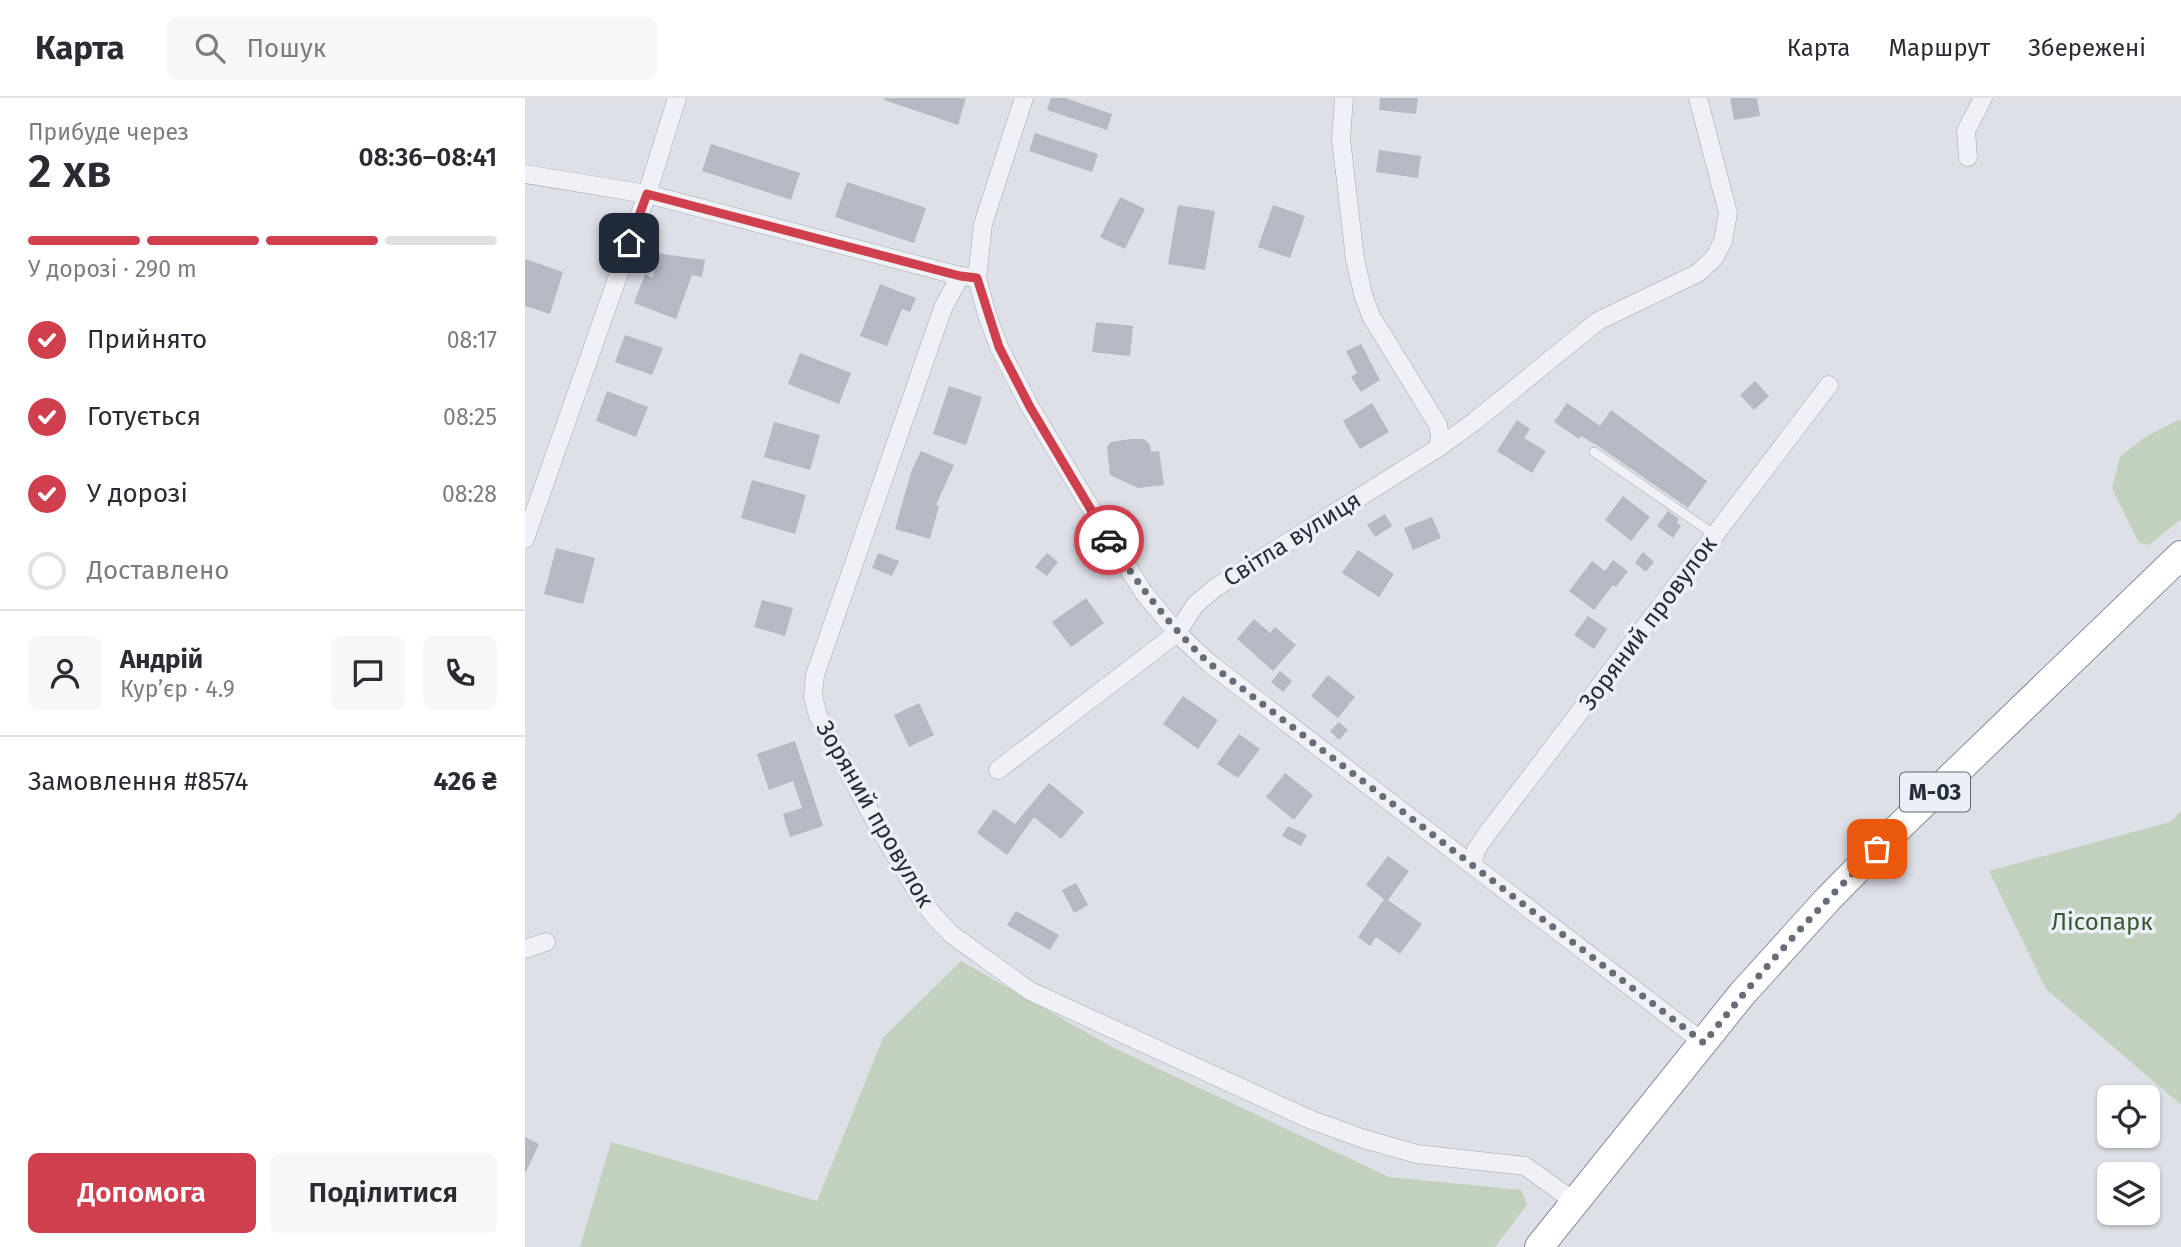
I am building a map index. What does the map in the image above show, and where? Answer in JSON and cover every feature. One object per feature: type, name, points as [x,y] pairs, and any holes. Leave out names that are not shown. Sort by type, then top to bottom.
[{"type":"highway","name":"М-03","points":[[1539,1247],[1742,994],[1847,880],[2126,605],[2181,555]]},
{"type":"street","points":[[525,539],[647,194],[677,98]]},
{"type":"street","points":[[1024,98],[968,277],[999,347],[1030,407],[1144,593],[1177,633],[1209,663],[1704,1043]]},
{"type":"street","points":[[1344,98],[1342,152],[1355,259],[1363,294],[1371,316],[1438,425],[1438,448]]},
{"type":"street","name":"Світла вулиця","points":[[998,770],[1177,633],[1195,605],[1215,588],[1438,448],[1598,321],[1698,273],[1714,258],[1723,241],[1728,213],[1698,98]]},
{"type":"street","points":[[1968,157],[1966,131],[1983,98]]},
{"type":"street","points":[[525,174],[647,194],[968,277]]},
{"type":"street","name":"Зоряний провулок","points":[[968,277],[943,307],[815,675],[813,696],[818,716],[843,763],[922,900],[951,934],[1030,991],[1054,1003],[1309,1119],[1417,1154],[1525,1166],[1575,1202]]},
{"type":"street","name":"Зоряний провулок","points":[[1472,864],[1476,850],[1486,835],[1829,385]]},
{"type":"street","points":[[525,949],[546,942]]},
{"type":"lane","points":[[1594,452],[1715,535]]},
{"type":"green space","points":[[2178,420],[2181,421],[2181,519],[2149,545],[2139,543],[2112,488],[2120,457],[2145,437]]},
{"type":"green space","name":"Лісопарк","points":[[2181,811],[2181,1105],[2046,989],[1989,871],[2170,822]]},
{"type":"green space","points":[[961,961],[1112,1047],[1389,1177],[1521,1190],[1527,1205],[1495,1247],[580,1247],[611,1142],[817,1201],[883,1038]]},
{"type":"building","points":[[966,98],[958,125],[884,100]]},
{"type":"building","points":[[1051,98],[1065,98],[1112,114],[1107,130],[1047,110]]},
{"type":"building","points":[[1380,98],[1418,98],[1416,114],[1379,110]]},
{"type":"building","points":[[1730,98],[1757,98],[1760,116],[1734,120]]},
{"type":"building","points":[[1035,133],[1098,154],[1092,172],[1029,151]]},
{"type":"building","points":[[711,144],[800,173],[791,200],[702,171]]},
{"type":"building","points":[[1379,150],[1421,156],[1418,178],[1376,172]]},
{"type":"building","points":[[847,182],[926,208],[914,243],[835,217]]},
{"type":"building","points":[[1120,197],[1145,209],[1125,249],[1100,237]]},
{"type":"building","points":[[1178,205],[1215,211],[1205,270],[1168,264]]},
{"type":"building","points":[[1273,205],[1305,216],[1290,258],[1258,247]]},
{"type":"building","points":[[657,253],[705,260],[702,277],[692,275],[676,319],[634,303],[645,274],[653,278]]},
{"type":"building","points":[[525,259],[563,272],[550,314],[525,306]]},
{"type":"building","points":[[880,284],[916,298],[910,312],[902,309],[887,346],[860,336]]},
{"type":"building","points":[[1096,322],[1133,326],[1130,356],[1092,352]]},
{"type":"building","points":[[625,335],[663,348],[652,375],[615,362]]},
{"type":"building","points":[[1361,344],[1380,380],[1361,392],[1351,377],[1357,373],[1346,351]]},
{"type":"building","points":[[800,353],[851,373],[839,404],[788,384]]},
{"type":"building","points":[[1755,381],[1769,396],[1754,410],[1740,395]]},
{"type":"building","points":[[949,386],[982,397],[966,445],[933,434]]},
{"type":"building","points":[[607,391],[648,407],[636,437],[596,421]]},
{"type":"building","points":[[1372,403],[1389,432],[1360,449],[1343,421]]},
{"type":"building","points":[[1567,403],[1600,426],[1611,410],[1707,481],[1688,508],[1598,446],[1581,436],[1579,439],[1554,422]]},
{"type":"building","points":[[1517,420],[1530,429],[1524,438],[1546,451],[1532,473],[1497,451]]},
{"type":"building","points":[[774,422],[820,435],[810,470],[764,457]]},
{"type":"building","points":[[1144,439],[1150,445],[1151,452],[1159,451],[1164,485],[1138,488],[1110,475],[1107,447],[1111,442]]},
{"type":"building","points":[[921,451],[954,465],[936,505],[939,506],[930,539],[895,529],[911,472]]},
{"type":"building","points":[[752,480],[806,495],[795,534],[741,518]]},
{"type":"building","points":[[1623,496],[1650,517],[1631,541],[1605,520]]},
{"type":"building","points":[[1668,511],[1679,519],[1677,523],[1681,526],[1673,538],[1657,526]]},
{"type":"building","points":[[1385,514],[1392,526],[1375,537],[1367,525]]},
{"type":"building","points":[[1432,517],[1441,538],[1413,550],[1404,528]]},
{"type":"building","points":[[556,548],[595,558],[583,604],[544,594]]},
{"type":"building","points":[[1358,550],[1394,574],[1379,597],[1342,573]]},
{"type":"building","points":[[1643,552],[1654,562],[1646,572],[1635,563]]},
{"type":"building","points":[[878,553],[899,561],[892,576],[872,568]]},
{"type":"building","points":[[1047,553],[1058,562],[1047,576],[1035,567]]},
{"type":"building","points":[[1613,560],[1628,571],[1616,587],[1613,585],[1594,610],[1569,591],[1592,561],[1605,571]]},
{"type":"building","points":[[1086,598],[1104,623],[1071,647],[1052,622]]},
{"type":"building","points":[[762,600],[793,608],[785,636],[754,627]]},
{"type":"building","points":[[1588,616],[1607,629],[1594,649],[1574,635]]},
{"type":"building","points":[[1254,619],[1270,633],[1275,627],[1296,645],[1273,671],[1237,639]]},
{"type":"building","points":[[1280,671],[1292,681],[1283,692],[1271,682]]},
{"type":"building","points":[[1328,675],[1355,697],[1338,718],[1311,696]]},
{"type":"building","points":[[1183,696],[1218,720],[1198,749],[1163,724]]},
{"type":"building","points":[[919,703],[934,735],[909,747],[894,715]]},
{"type":"building","points":[[1339,722],[1348,730],[1339,740],[1330,731]]},
{"type":"building","points":[[1239,734],[1260,749],[1238,778],[1217,764]]},
{"type":"building","points":[[795,741],[823,826],[790,837],[783,814],[802,808],[793,781],[769,790],[757,754]]},
{"type":"building","points":[[1285,773],[1313,795],[1294,820],[1266,797]]},
{"type":"building","points":[[1049,783],[1084,812],[1061,839],[1034,817],[1007,855],[977,833],[994,809],[1015,824]]},
{"type":"building","points":[[1288,826],[1307,835],[1301,846],[1282,836]]},
{"type":"building","points":[[1388,856],[1409,871],[1388,900],[1422,924],[1400,954],[1376,937],[1370,946],[1358,937],[1384,899],[1366,885]]},
{"type":"building","points":[[1076,883],[1088,905],[1074,913],[1062,890]]},
{"type":"building","points":[[1016,911],[1059,935],[1050,950],[1007,925]]},
{"type":"building","points":[[525,1137],[539,1144],[525,1174]]},
{"type":"way so far","points":[[1109,540],[1144,593],[1177,633],[1209,663],[1704,1043],[1742,994],[1877,849]]},
{"type":"route","points":[[629,243],[647,194],[960,276],[977,278],[999,347],[1030,407],[1109,540]]}]
